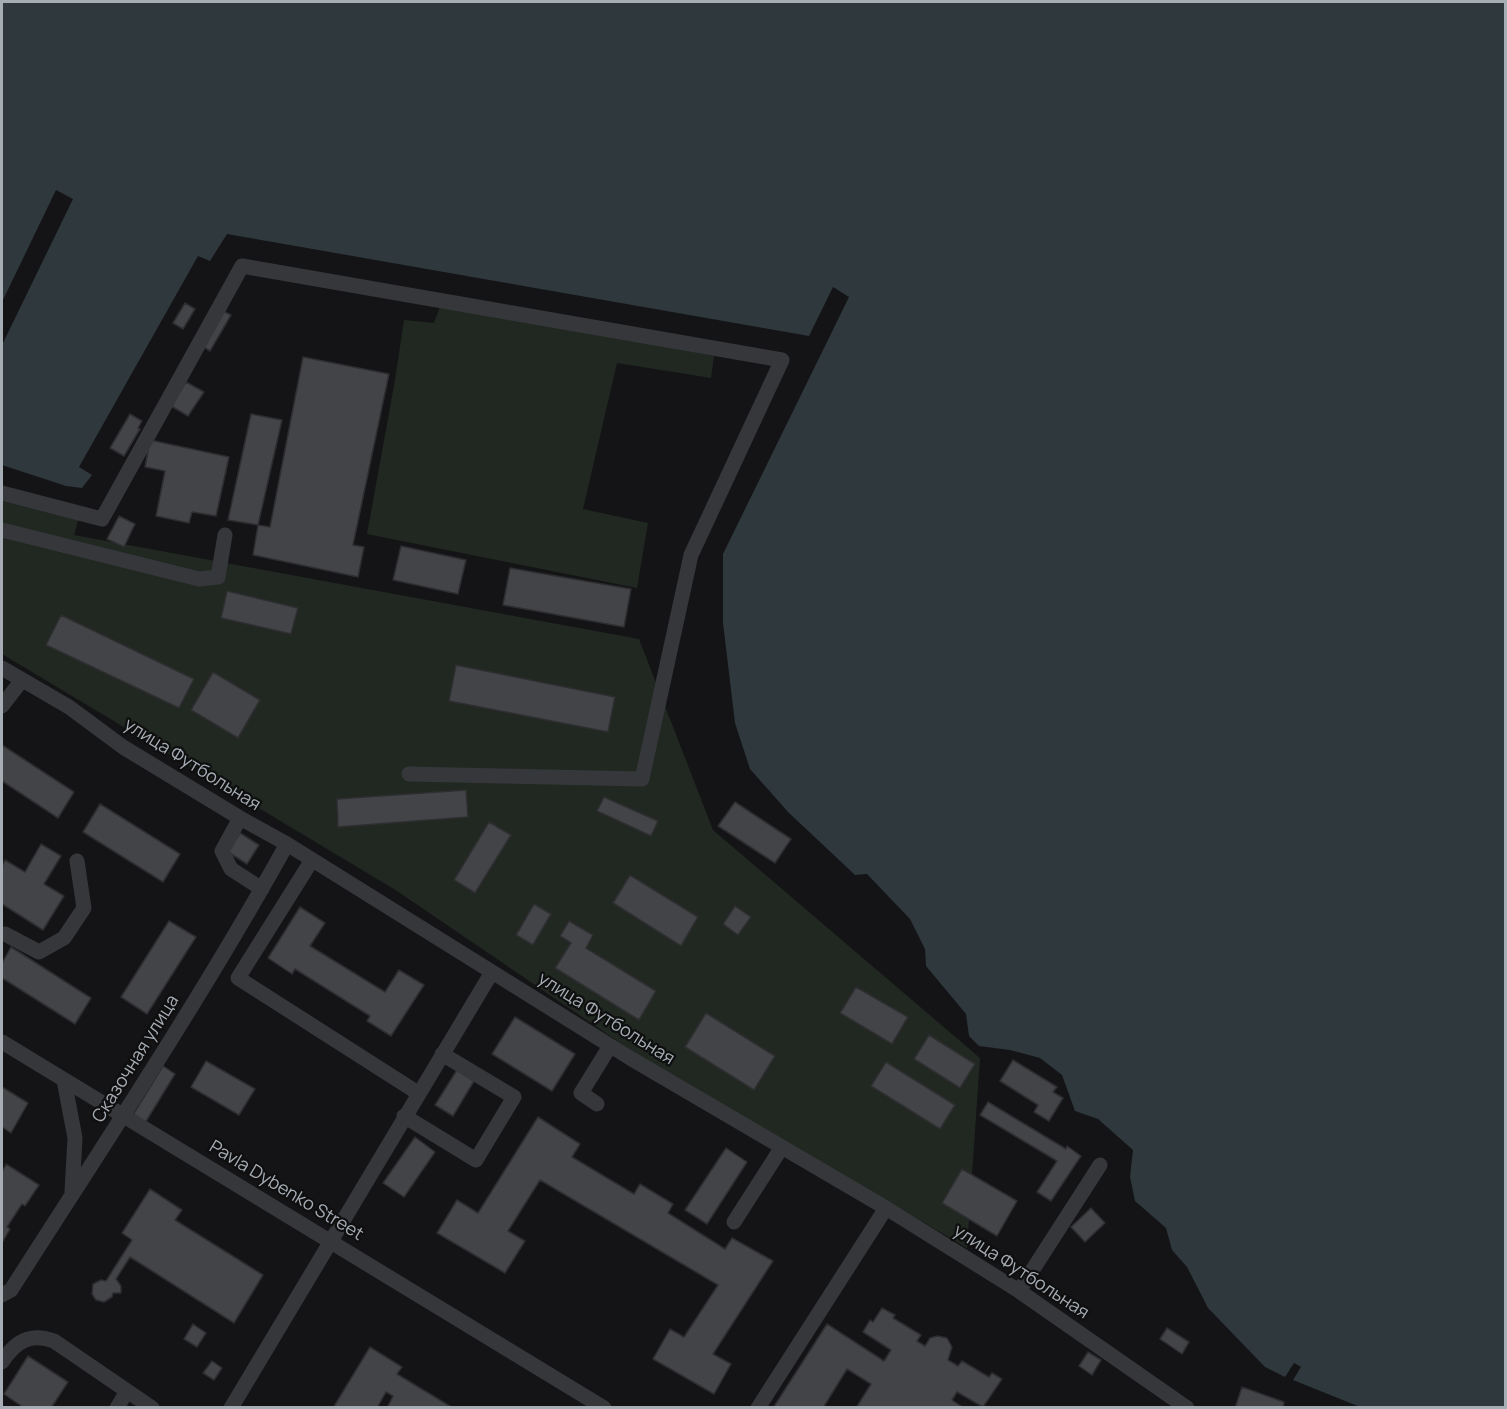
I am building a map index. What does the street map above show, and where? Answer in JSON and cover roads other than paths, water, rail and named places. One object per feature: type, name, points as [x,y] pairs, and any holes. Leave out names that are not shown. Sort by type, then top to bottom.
[{"type":"street","points":[[2,494],[102,519],[242,266],[782,360],[691,555],[642,779],[410,774]]},
{"type":"street","points":[[2,530],[199,579],[218,577],[225,535]]},
{"type":"street","name":"улица Футбольная","points":[[2,668],[69,707],[123,747],[287,844],[610,1046],[886,1208],[1019,1291],[1187,1407]]},
{"type":"street","points":[[2,706],[22,680]]},
{"type":"street","points":[[240,818],[222,851],[231,869],[262,889]]},
{"type":"street","name":"Сказочная улица","points":[[5,1290],[72,1195],[123,1116],[232,942],[287,844]]},
{"type":"street","points":[[312,860],[238,978],[418,1094]]},
{"type":"street","points":[[3,935],[39,952],[64,938],[84,908],[77,861]]},
{"type":"street","points":[[231,1407],[492,972]]},
{"type":"street","name":"Pavla Dybenko Street","points":[[2,1042],[604,1407]]},
{"type":"street","points":[[597,1104],[580,1094],[610,1046]]},
{"type":"street","points":[[404,1116],[476,1160],[514,1097],[442,1054]]},
{"type":"street","points":[[64,1080],[75,1138],[72,1195]]},
{"type":"street","points":[[734,1222],[782,1147]]},
{"type":"street","points":[[1019,1291],[1100,1165]]},
{"type":"street","points":[[758,1407],[886,1208]]},
{"type":"street","points":[[2,1362],[16,1344],[34,1337],[44,1337],[54,1341],[152,1407]]},
{"type":"street","points":[[117,1407],[127,1390]]}]
